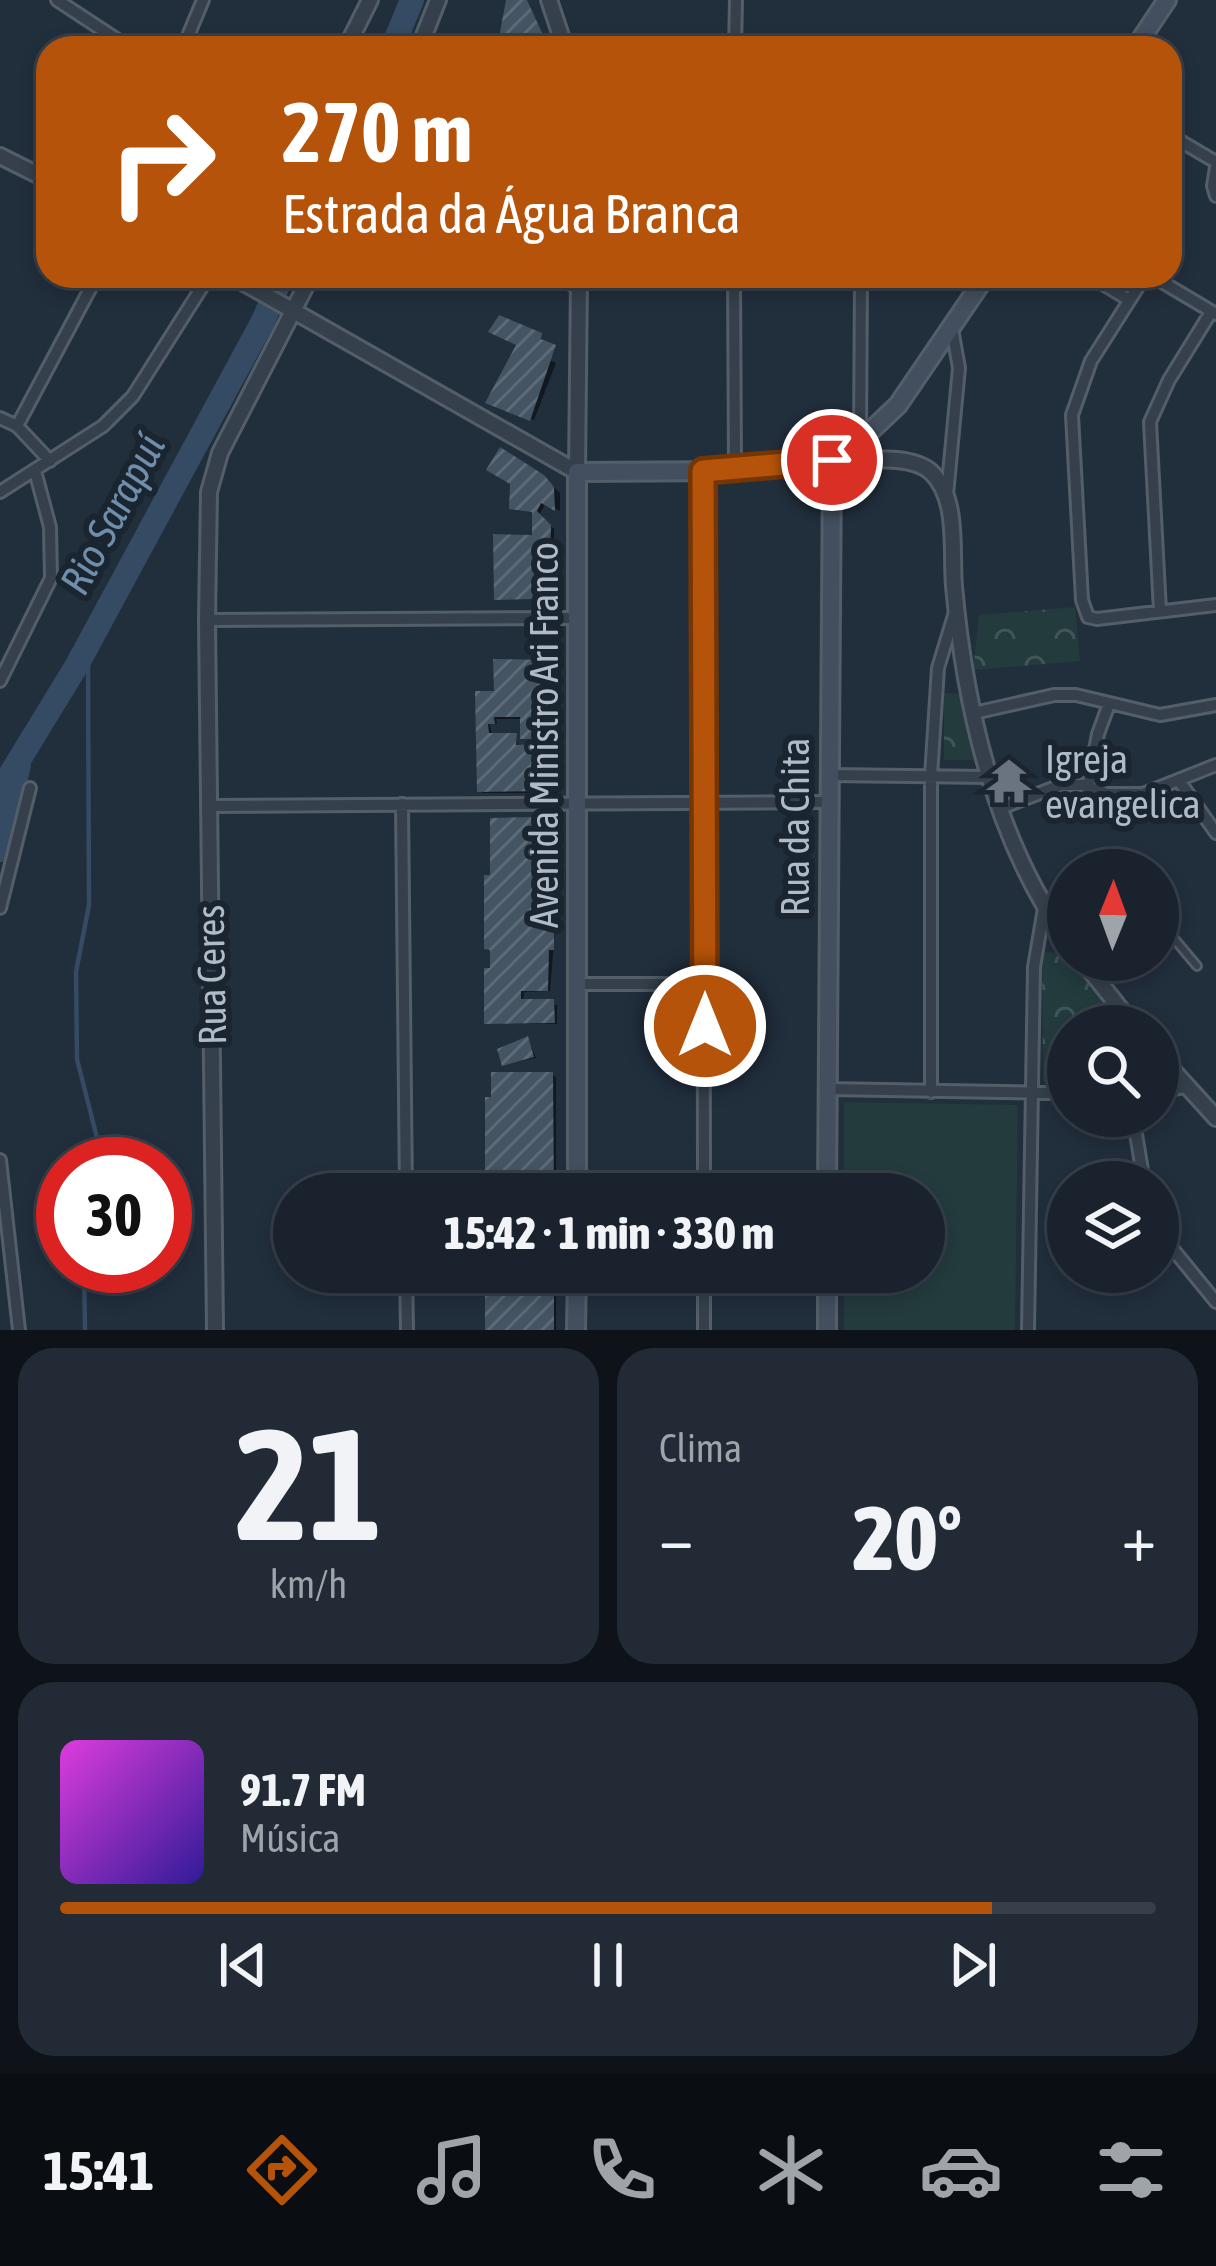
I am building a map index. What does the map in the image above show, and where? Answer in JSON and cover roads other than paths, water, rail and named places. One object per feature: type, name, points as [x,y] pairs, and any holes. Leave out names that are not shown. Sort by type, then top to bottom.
[{"type":"main road","points":[[1144,36],[1167,0]]},
{"type":"main road","points":[[577,472],[735,470],[832,460],[898,405],[978,288]]},
{"type":"main road","name":"Rua da Chita","points":[[827,1173],[832,460]]},
{"type":"main road","name":"Avenida Ministro Ari Franco","points":[[577,472],[577,1173]]},
{"type":"main road","points":[[576,1330],[577,1293]]},
{"type":"main road","points":[[826,1293],[826,1330]]},
{"type":"street","points":[[57,0],[112,36]]},
{"type":"street","points":[[188,36],[203,0]]},
{"type":"street","points":[[424,36],[438,0]]},
{"type":"street","points":[[549,0],[561,36]]},
{"type":"street","points":[[736,0],[736,36]]},
{"type":"street","points":[[351,36],[364,2]]},
{"type":"street","points":[[1182,143],[1216,165],[1216,196]]},
{"type":"street","points":[[0,156],[36,174]]},
{"type":"street","points":[[17,426],[91,288]]},
{"type":"street","points":[[0,492],[103,426],[133,396],[201,288]]},
{"type":"street","points":[[254,288],[577,472]]},
{"type":"street","name":"Rua Ceres","points":[[214,1330],[207,620],[212,477],[288,305],[301,288]]},
{"type":"street","name":"Avenida Ministro Ari Franco","points":[[577,472],[579,288]]},
{"type":"street","points":[[734,288],[735,470]]},
{"type":"street","points":[[860,441],[861,288]]},
{"type":"street","points":[[1110,288],[1129,300]]},
{"type":"street","points":[[1138,288],[1091,361],[1072,415],[1082,600],[1086,614],[1097,619],[1216,605]]},
{"type":"street","points":[[1160,611],[1150,422],[1168,380],[1214,313],[1169,288]]},
{"type":"street","points":[[952,329],[959,368],[947,495],[956,609],[989,777],[1047,913]]},
{"type":"street","points":[[0,418],[17,426],[50,461]]},
{"type":"street","points":[[832,460],[920,465],[934,475],[947,495]]},
{"type":"street","points":[[0,681],[47,591],[53,554],[35,471]]},
{"type":"street","points":[[703,471],[704,1173]]},
{"type":"street","points":[[931,1092],[932,776],[938,668],[956,609]]},
{"type":"street","points":[[207,620],[575,618]]},
{"type":"street","points":[[974,712],[1054,695],[1076,695],[1160,715],[1216,705]]},
{"type":"street","points":[[1088,787],[1109,704]]},
{"type":"street","points":[[1001,808],[1061,784],[1126,795],[1180,782],[1216,765]]},
{"type":"street","points":[[829,775],[989,777]]},
{"type":"street","points":[[1180,782],[1216,833]]},
{"type":"street","points":[[0,908],[30,788]]},
{"type":"street","points":[[209,806],[828,802]]},
{"type":"street","points":[[402,804],[406,1173]]},
{"type":"street","points":[[1028,1330],[1034,967],[1043,908]]},
{"type":"street","points":[[1097,981],[1117,1005]]},
{"type":"street","points":[[579,984],[705,984]]},
{"type":"street","points":[[1179,1079],[1216,1118]]},
{"type":"street","points":[[1179,1088],[1186,1087]]},
{"type":"street","points":[[827,1089],[1047,1093]]},
{"type":"street","points":[[0,1163],[19,1330]]},
{"type":"street","points":[[1179,1257],[1216,1303]]},
{"type":"street","points":[[406,1293],[407,1330]]},
{"type":"street","points":[[704,1293],[704,1330]]},
{"type":"lane","points":[[1179,945],[1197,966]]},
{"type":"waterway","name":"Rio Sarapuí","points":[[397,36],[412,0]]},
{"type":"waterway","name":"Rio Sarapuí","points":[[0,782],[8,778],[77,665],[277,288]]},
{"type":"waterway","points":[[97,1137],[77,1059],[76,972],[89,905],[88,663],[98,625]]},
{"type":"waterway","points":[[0,850],[19,765]]},
{"type":"waterway","points":[[84,1293],[85,1330]]},
{"type":"place","name":"Igreja evangelica","points":[[1009,781]]}]
